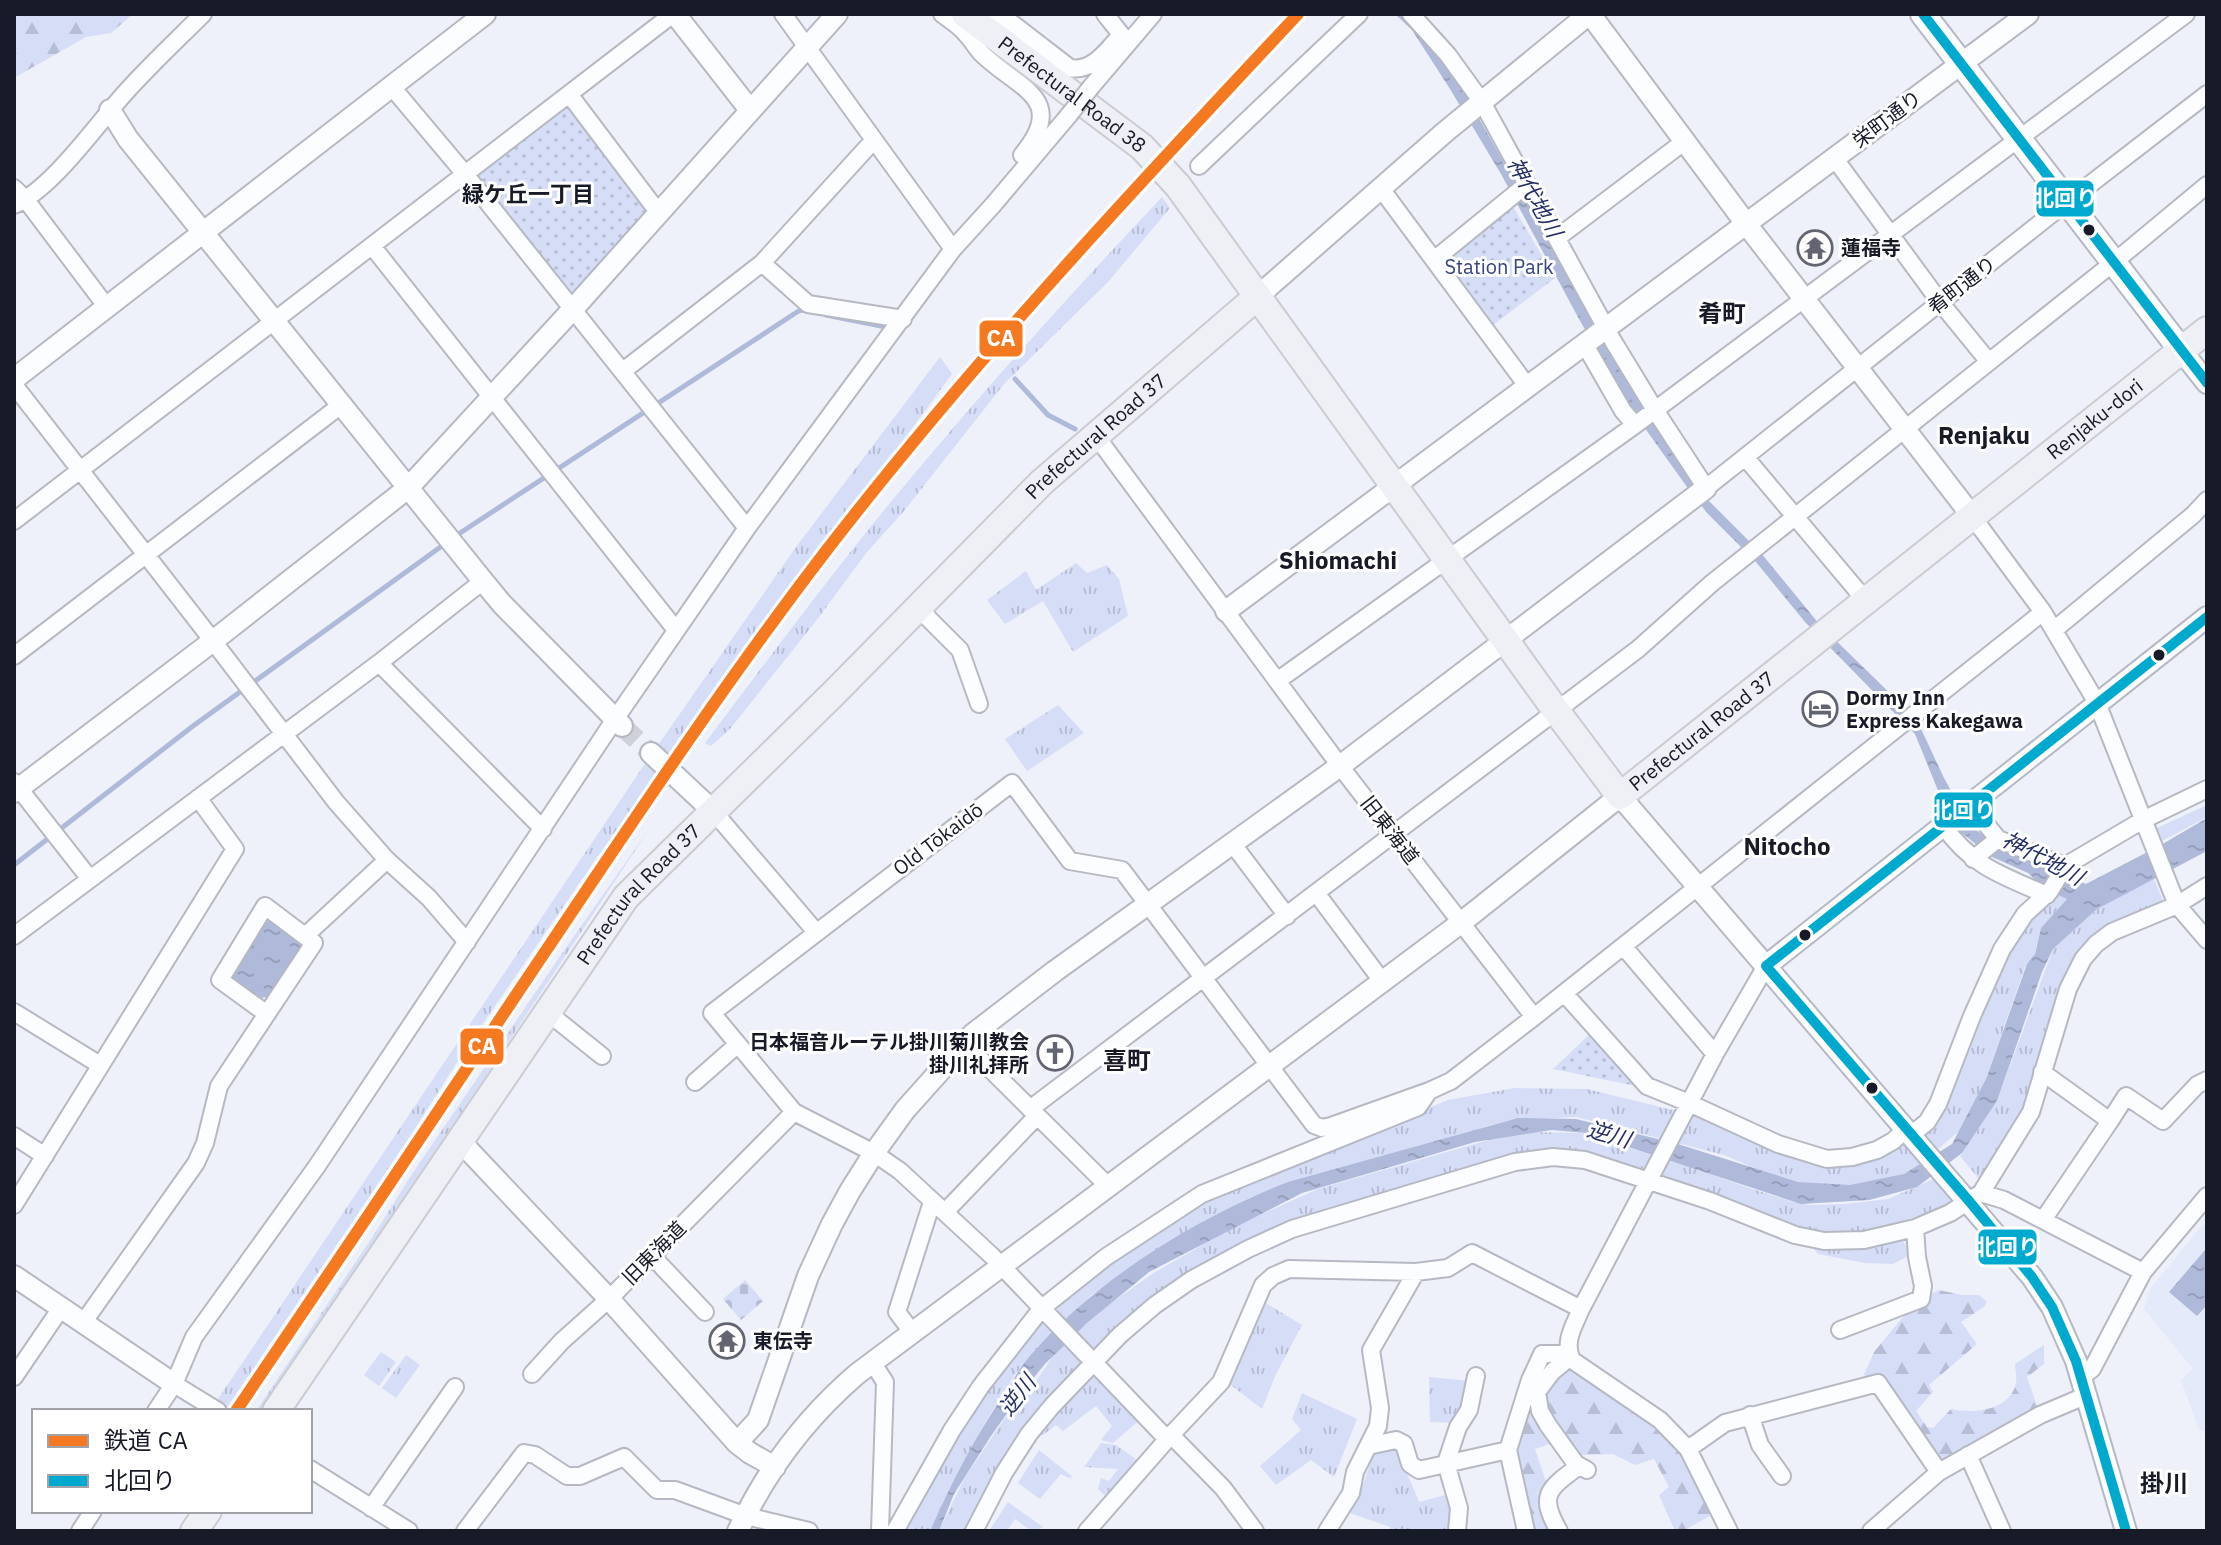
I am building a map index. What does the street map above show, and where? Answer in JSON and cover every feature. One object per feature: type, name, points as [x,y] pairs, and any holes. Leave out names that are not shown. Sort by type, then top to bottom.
[{"type":"main road","name":"Prefectural Road 38","points":[[965,14],[1142,147],[1178,186],[1258,296]]},
{"type":"main road","points":[[1923,14],[2181,350]]},
{"type":"main road","name":"Prefectural Road 37","points":[[277,1409],[626,897],[1042,482],[1258,296],[1620,796],[1972,516]]},
{"type":"main road","name":"Renjaku-dori","points":[[1972,516],[2207,330]]},
{"type":"main road","points":[[194,1531],[207,1513]]},
{"type":"street","points":[[106,306],[18,198],[65,163],[110,110],[203,14]]},
{"type":"street","points":[[467,942],[336,802],[14,382],[106,306],[485,14]]},
{"type":"street","points":[[14,521],[674,14],[750,110]]},
{"type":"street","points":[[783,14],[953,249]]},
{"type":"street","points":[[90,879],[16,787],[213,641],[408,488],[837,14]]},
{"type":"street","points":[[942,14],[964,31],[981,53],[1033,94],[1039,105],[1042,120],[1035,139],[992,192],[993,205]]},
{"type":"street","points":[[995,14],[1005,18],[1070,68],[1079,69],[1093,65],[1153,14]]},
{"type":"street","points":[[1105,14],[1125,39]]},
{"type":"street","points":[[1199,166],[1359,14]]},
{"type":"street","points":[[737,1443],[758,1420],[808,1276],[832,1224],[874,1153],[905,1110],[973,1034],[1045,978],[1340,766],[1706,488],[1606,329],[1525,186],[1482,102],[1448,55],[1411,14]]},
{"type":"street","points":[[1258,296],[1482,102],[1590,14],[2043,612],[2097,703],[2175,901],[2207,940]]},
{"type":"street","name":"栄町通り","points":[[1226,611],[2028,14]]},
{"type":"street","points":[[1277,681],[1635,425],[2186,14]]},
{"type":"street","points":[[157,1409],[174,1384],[194,1337],[317,1166],[747,528],[953,249],[1069,115],[1125,39]]},
{"type":"street","points":[[391,86],[465,174],[747,528]]},
{"type":"street","points":[[569,94],[658,212]]},
{"type":"street","name":"肴町通り","points":[[1706,488],[2207,94]]},
{"type":"street","points":[[110,110],[128,139],[502,604],[618,723]]},
{"type":"street","points":[[623,371],[762,263],[873,141]]},
{"type":"street","points":[[1557,238],[1685,141]]},
{"type":"street","points":[[1835,159],[1940,302],[1989,362]]},
{"type":"street","points":[[912,1332],[897,1312],[939,1207],[1034,1113],[1204,978],[1638,649],[1712,583],[2207,185]]},
{"type":"street","points":[[1434,260],[1525,186]]},
{"type":"street","points":[[1382,190],[1528,387]]},
{"type":"street","points":[[372,246],[676,630]]},
{"type":"street","points":[[762,263],[808,304],[903,319]]},
{"type":"street","points":[[1585,345],[1623,411],[1635,425]]},
{"type":"street","points":[[2181,350],[2207,383]]},
{"type":"street","points":[[14,656],[341,405]]},
{"type":"street","name":"旧東海道","points":[[1096,436],[1340,766],[1534,1017]]},
{"type":"street","points":[[1745,457],[1866,601]]},
{"type":"street","points":[[2054,630],[2207,500]]},
{"type":"street","points":[[14,936],[379,663],[483,581]]},
{"type":"street","points":[[918,608],[960,650],[979,704]]},
{"type":"street","points":[[1147,904],[1314,1125],[1322,1128],[1331,1126],[1451,1081],[2043,612]]},
{"type":"street","points":[[1729,1531],[1688,1449],[1660,1420],[1572,1360],[1568,1338],[1581,1309],[1715,1054],[1766,966],[2207,617]]},
{"type":"street","points":[[379,663],[543,829]]},
{"type":"street","points":[[651,753],[714,812],[816,932]]},
{"type":"street","name":"Old Tōkaidō","points":[[738,1044],[712,1013],[1012,783],[1070,861],[1122,870],[1147,904]]},
{"type":"street","points":[[1564,993],[1647,1086],[1778,1144],[1827,1159],[1852,1157],[1877,1150],[1893,1141],[1912,1136],[1927,1122],[1938,1104],[2002,949],[2025,914],[2048,893],[2064,869],[2145,827],[2207,789]]},
{"type":"street","points":[[742,1523],[775,1467],[802,1430],[827,1400],[872,1362],[1462,922],[1620,796],[1912,1136],[1971,1196],[2032,1277],[2052,1307],[2066,1337],[2126,1531]]},
{"type":"street","points":[[14,1205],[235,849],[198,798]]},
{"type":"street","points":[[1969,805],[1998,839],[2064,869]]},
{"type":"street","points":[[1944,824],[1974,858],[1991,870],[2048,893]]},
{"type":"street","points":[[1974,858],[1998,839]]},
{"type":"street","points":[[1232,843],[1287,916]]},
{"type":"street","points":[[305,936],[387,860]]},
{"type":"street","points":[[974,1531],[1004,1473],[1029,1434],[1092,1360],[1155,1305],[1191,1280],[1292,1229],[1515,1162],[1553,1157],[1585,1160],[1649,1179],[1795,1235],[1824,1241],[1864,1240],[1915,1228],[1950,1213],[1971,1196],[2026,1123],[2068,989],[2083,959],[2112,932],[2207,886]]},
{"type":"street","points":[[1317,894],[1382,981]]},
{"type":"street","points":[[83,1323],[196,1163],[205,1143],[219,1086],[267,1014],[314,943],[265,906],[220,980],[267,1014]]},
{"type":"street","points":[[1623,946],[1715,1054]]},
{"type":"street","points":[[14,1012],[100,1065]]},
{"type":"street","points":[[547,1012],[602,1056]]},
{"type":"street","points":[[964,1043],[1108,1186]]},
{"type":"street","points":[[695,1082],[738,1044],[794,1112],[874,1153],[900,1171],[1001,1266],[1223,1488],[1255,1531]]},
{"type":"street","points":[[2042,1072],[2110,1121]]},
{"type":"street","points":[[2043,1220],[2126,1096],[2163,1121],[2197,1085],[2207,1080]]},
{"type":"street","points":[[895,1531],[952,1430],[981,1386],[1045,1311],[1106,1257],[1202,1194],[1418,1107],[1429,1091]]},
{"type":"street","name":"旧東海道","points":[[775,1467],[737,1443],[609,1299],[794,1112]]},
{"type":"street","points":[[14,1136],[45,1156]]},
{"type":"street","points":[[459,1140],[609,1299],[562,1341],[532,1374]]},
{"type":"street","points":[[1971,1196],[2004,1200],[2143,1272]]},
{"type":"street","points":[[1871,1531],[1939,1472],[2083,1387],[2143,1272],[2207,1196]]},
{"type":"street","points":[[1840,1330],[1921,1299],[1923,1286],[1915,1228]]},
{"type":"street","points":[[1087,1531],[1221,1382],[1263,1285],[1273,1276],[1289,1269],[1416,1272],[1448,1268],[1472,1253],[1581,1309]]},
{"type":"street","points":[[652,1256],[705,1312]]},
{"type":"street","points":[[1327,1531],[1351,1493],[1355,1472],[1378,1426],[1380,1408],[1371,1350],[1416,1272]]},
{"type":"street","points":[[14,1276],[215,1409]]},
{"type":"street","points":[[14,1377],[61,1308]]},
{"type":"street","points":[[1526,1531],[1508,1450],[1526,1391],[1542,1354],[1570,1356]]},
{"type":"street","points":[[1559,1531],[1546,1510],[1547,1497],[1561,1479],[1583,1468],[1576,1464],[1540,1411],[1537,1392],[1552,1372],[1570,1356]]},
{"type":"street","points":[[872,1362],[885,1382],[880,1531]]},
{"type":"street","points":[[1457,1531],[1459,1508],[1446,1463],[1458,1427],[1469,1410],[1476,1376]]},
{"type":"street","points":[[1688,1449],[1725,1423],[1878,1383],[1939,1472]]},
{"type":"street","points":[[371,1508],[455,1387]]},
{"type":"street","points":[[1750,1415],[1760,1445],[1782,1476]]},
{"type":"street","points":[[1368,1446],[1396,1440],[1404,1444],[1410,1464],[1419,1470],[1508,1450]]},
{"type":"street","points":[[465,1531],[524,1453],[535,1455],[567,1476],[580,1476],[624,1457],[657,1490],[675,1490],[742,1523],[809,1531]]},
{"type":"street","points":[[1968,1455],[2002,1531]]},
{"type":"street","points":[[312,1470],[409,1531]]},
{"type":"street","points":[[80,1531],[92,1513]]},
{"type":"shaded area","points":[[2203,1224],[2207,1227],[2207,1431],[2199,1430],[2181,1380],[2193,1369],[2144,1309],[2150,1289]]},
{"type":"green space","points":[[14,14],[133,14],[111,33],[86,37],[14,78]]},
{"type":"green space","points":[[564,106],[573,110],[646,205],[646,213],[575,292],[567,291],[479,177],[480,171]]},
{"type":"green space","points":[[1162,197],[1170,208],[1108,282],[1004,384],[904,511],[867,552],[730,729],[711,746],[705,743],[907,483],[1014,358]]},
{"type":"green space","name":"Station Park","points":[[1511,203],[1555,278],[1492,326],[1446,265],[1446,258]]},
{"type":"green space","points":[[940,357],[952,374],[596,859],[226,1409],[216,1402],[640,771],[796,547]]},
{"type":"green space","points":[[1076,563],[1087,573],[1107,565],[1119,579],[1128,616],[1073,652],[1043,601],[1005,624],[987,600],[1026,571],[1036,590]]},
{"type":"green space","points":[[1058,705],[1084,733],[1027,771],[1005,739]]},
{"type":"green space","points":[[2207,805],[2207,817],[2162,841],[2157,828]]},
{"type":"green space","points":[[650,828],[265,1409],[257,1409],[412,1174]]},
{"type":"green space","points":[[2153,877],[2165,905],[2095,941],[2021,1117],[1979,1179],[1960,1156],[1997,1101],[2053,949],[2097,909]]},
{"type":"green space","points":[[2056,893],[2068,898],[2041,928],[2034,956],[2025,967],[1984,1084],[1959,1131],[1922,1163],[1904,1174],[1863,1185],[1812,1186],[1768,1174],[1724,1155],[1576,1117],[1511,1120],[1251,1197],[1167,1243],[1090,1296],[1015,1374],[983,1426],[930,1531],[900,1531],[938,1453],[1053,1305],[1136,1241],[1199,1202],[1448,1100],[1515,1088],[1587,1089],[1716,1123],[1765,1148],[1814,1165],[1838,1166],[1862,1162],[1905,1143],[1929,1129],[1997,970],[2031,916]]},
{"type":"green space","points":[[1591,1033],[1636,1086],[1553,1069]]},
{"type":"green space","points":[[1531,1132],[1582,1133],[1652,1155],[1642,1172],[1580,1153],[1363,1202],[1140,1307],[1055,1389],[1014,1444],[978,1505],[967,1531],[939,1531],[964,1479],[1013,1406],[1036,1381],[1060,1346],[1107,1306],[1152,1274],[1237,1223],[1318,1189],[1492,1139]]},
{"type":"green space","points":[[1668,1159],[1749,1188],[1809,1205],[1888,1199],[1934,1179],[1955,1203],[1863,1231],[1805,1231],[1659,1177]]},
{"type":"green space","points":[[1901,1238],[1912,1254],[1893,1264],[1865,1263],[1818,1254],[1813,1248],[1837,1247]]},
{"type":"green space","points":[[745,1280],[763,1301],[741,1320],[723,1299]]},
{"type":"green space","points":[[1939,1290],[1979,1295],[1987,1302],[1961,1322],[1977,1344],[1929,1385],[1933,1392],[1916,1411],[1927,1427],[1933,1428],[1951,1409],[1970,1411],[1999,1405],[2006,1400],[2016,1383],[2015,1364],[2044,1345],[2044,1364],[2027,1377],[2040,1415],[1939,1472],[1879,1381],[1864,1375],[1874,1352],[1915,1302]]},
{"type":"green space","points":[[1264,1302],[1302,1325],[1276,1374],[1262,1409],[1227,1382]]},
{"type":"green space","points":[[381,1352],[396,1362],[379,1386],[364,1375]]},
{"type":"green space","points":[[406,1355],[420,1365],[396,1398],[382,1388]]},
{"type":"green space","points":[[1559,1361],[1574,1366],[1631,1407],[1685,1456],[1713,1514],[1683,1531],[1675,1531],[1659,1495],[1669,1487],[1654,1459],[1635,1465],[1613,1454],[1581,1455],[1576,1464],[1555,1442],[1535,1449],[1547,1485],[1547,1510],[1567,1531],[1526,1531],[1511,1451],[1543,1366]]},
{"type":"green space","points":[[1094,1369],[1142,1418],[1113,1443],[1101,1440],[1112,1426],[1096,1406],[1063,1431],[1056,1425],[1042,1436],[1038,1430]]},
{"type":"green space","points":[[1429,1377],[1471,1381],[1466,1408],[1455,1423],[1430,1422]]},
{"type":"green space","points":[[1302,1393],[1357,1419],[1334,1477],[1311,1460],[1276,1485],[1260,1466],[1301,1430],[1292,1419]]},
{"type":"green space","points":[[1101,1443],[1116,1445],[1141,1463],[1109,1500],[1098,1489],[1101,1478],[1109,1481],[1118,1469],[1084,1467]]},
{"type":"green space","points":[[1396,1446],[1419,1502],[1449,1494],[1454,1531],[1390,1531],[1390,1527],[1350,1513],[1374,1453]]},
{"type":"green space","points":[[1039,1450],[1073,1477],[1061,1474],[1040,1499],[1018,1483]]},
{"type":"green space","points":[[1008,1502],[1043,1527],[1032,1530],[1015,1519],[1007,1531],[989,1531]]},
{"type":"water","name":"逆川","points":[[1395,14],[1407,14],[1420,28],[1459,83],[1631,388],[1708,500],[1761,553],[1820,625],[1902,705],[1922,731],[1970,825],[1998,847],[2086,884],[2207,818],[2207,851],[2097,909],[2053,949],[1997,1101],[1962,1153],[1917,1187],[1869,1200],[1801,1204],[1586,1133],[1552,1130],[1475,1142],[1302,1193],[1149,1272],[1087,1323],[1045,1364],[1023,1391],[954,1494],[939,1531],[930,1531],[983,1427],[1022,1366],[1055,1329],[1084,1302],[1148,1254],[1217,1214],[1288,1182],[1518,1118],[1576,1119],[1678,1144],[1798,1182],[1850,1185],[1904,1174],[1952,1144],[1986,1079],[2027,964],[2035,954],[2041,928],[2067,899],[2044,888],[2028,873],[1990,856],[1961,832],[1937,788],[1915,734],[1805,622],[1756,562],[1707,513],[1687,487],[1629,406],[1501,174],[1450,89],[1412,30]]},
{"type":"water","points":[[271,920],[301,939],[301,948],[268,997],[260,998],[236,983],[231,976],[263,923]]},
{"type":"water","points":[[2205,1250],[2207,1305],[2197,1316],[2169,1292]]},
{"type":"waterway","points":[[454,537],[797,312],[808,311]]},
{"type":"waterway","points":[[826,315],[891,328]]},
{"type":"waterway","points":[[1015,379],[1048,415],[1075,429]]},
{"type":"waterway","points":[[14,865],[193,726],[446,543]]},
{"type":"tunnel","points":[[622,726],[651,753]]},
{"type":"rail line","name":"CA","points":[[237,1409],[649,798],[826,551],[997,344],[1298,14]]},
{"type":"transit line","name":"北回り","points":[[1923,14],[2207,383]]},
{"type":"transit line","name":"北回り","points":[[2126,1531],[2076,1361],[2052,1307],[2032,1277],[1969,1201],[1766,966],[2207,617]]},
{"type":"place","name":"蓮福寺","points":[[1815,248]]},
{"type":"place","name":"Dormy Inn Express Kakegawa","points":[[1820,709]]},
{"type":"place","name":"日本福音ルーテル掛川菊川教会 掛川礼拝所","points":[[1055,1053]]},
{"type":"place","name":"東伝寺","points":[[727,1341]]},
{"type":"district","name":"緑ケ丘一丁目","points":[[528,194]]},
{"type":"district","name":"肴町","points":[[1722,314]]},
{"type":"district","name":"Renjaku","points":[[1984,436]]},
{"type":"district","name":"Shiomachi","points":[[1338,561]]},
{"type":"district","name":"Nitocho","points":[[1787,847]]},
{"type":"district","name":"喜町","points":[[1127,1061]]},
{"type":"district","name":"掛川","points":[[2164,1484]]},
{"type":"water label","name":"神代地川","points":[[1535,197]]},
{"type":"water label","name":"神代地川","points":[[2043,858]]}]
